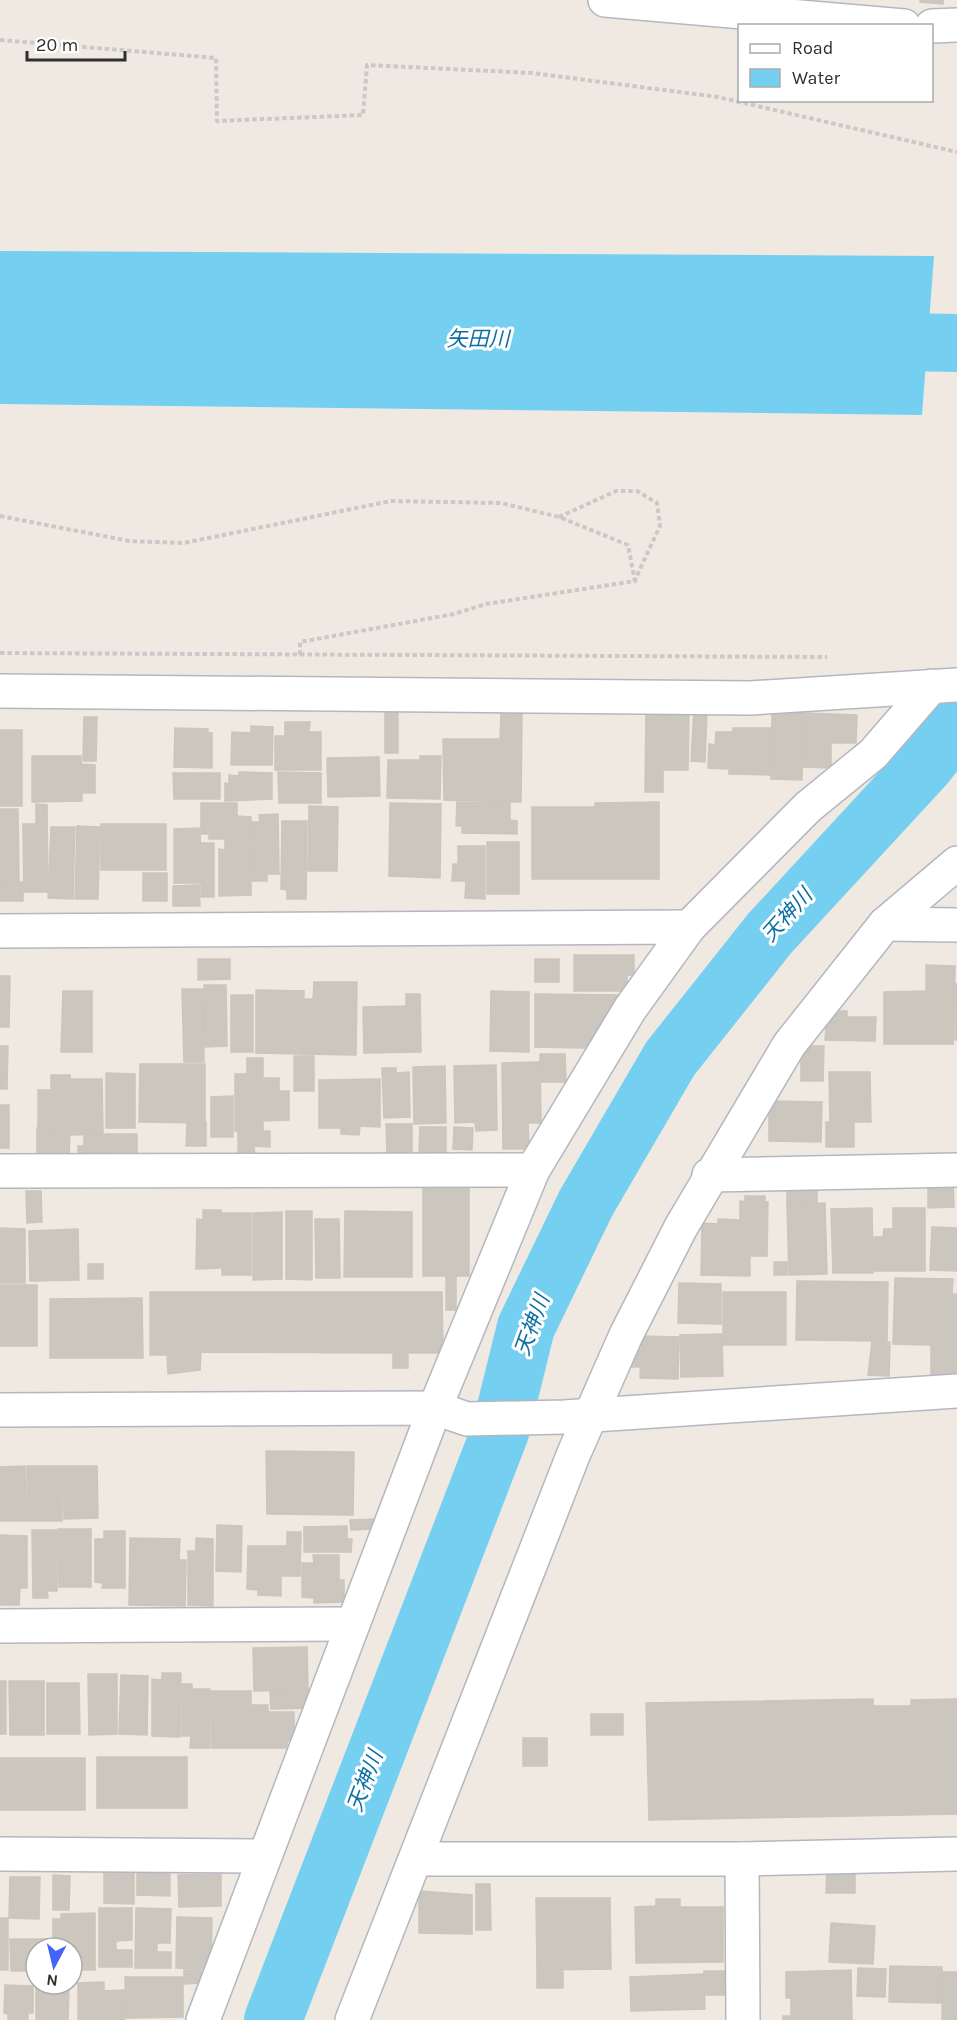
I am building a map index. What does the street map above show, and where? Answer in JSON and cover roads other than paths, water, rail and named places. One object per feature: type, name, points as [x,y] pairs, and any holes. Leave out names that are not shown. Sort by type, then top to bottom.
[{"type":"street","points":[[605,0],[881,24]]},
{"type":"street","points":[[933,26],[957,25]]},
{"type":"street","points":[[0,691],[750,698],[945,686]]},
{"type":"street","points":[[202,2020],[435,1408],[533,1170],[630,1009],[689,927],[808,807],[873,754],[945,686]]},
{"type":"street","points":[[352,2020],[417,1859],[577,1416],[626,1335],[710,1175],[789,1045],[885,924],[957,863]]},
{"type":"street","points":[[885,924],[957,925]]},
{"type":"street","points":[[0,931],[689,927]]},
{"type":"street","points":[[0,1172],[533,1170]]},
{"type":"street","points":[[710,1175],[957,1170]]},
{"type":"street","points":[[0,1410],[435,1408],[467,1419],[577,1416],[957,1391]]},
{"type":"street","points":[[0,1626],[353,1624]]},
{"type":"street","points":[[0,1854],[264,1856]]},
{"type":"street","points":[[417,1859],[742,1859],[957,1854]]},
{"type":"street","points":[[742,1859],[743,2020]]},
{"type":"water","points":[[0,251],[934,256],[922,415],[0,404]]},
{"type":"waterway","name":"矢田川","points":[[848,341],[957,343]]},
{"type":"waterway","name":"天神川","points":[[273,2020],[500,1432],[526,1327],[586,1203],[670,1059],[770,933],[926,764],[957,724]]}]
